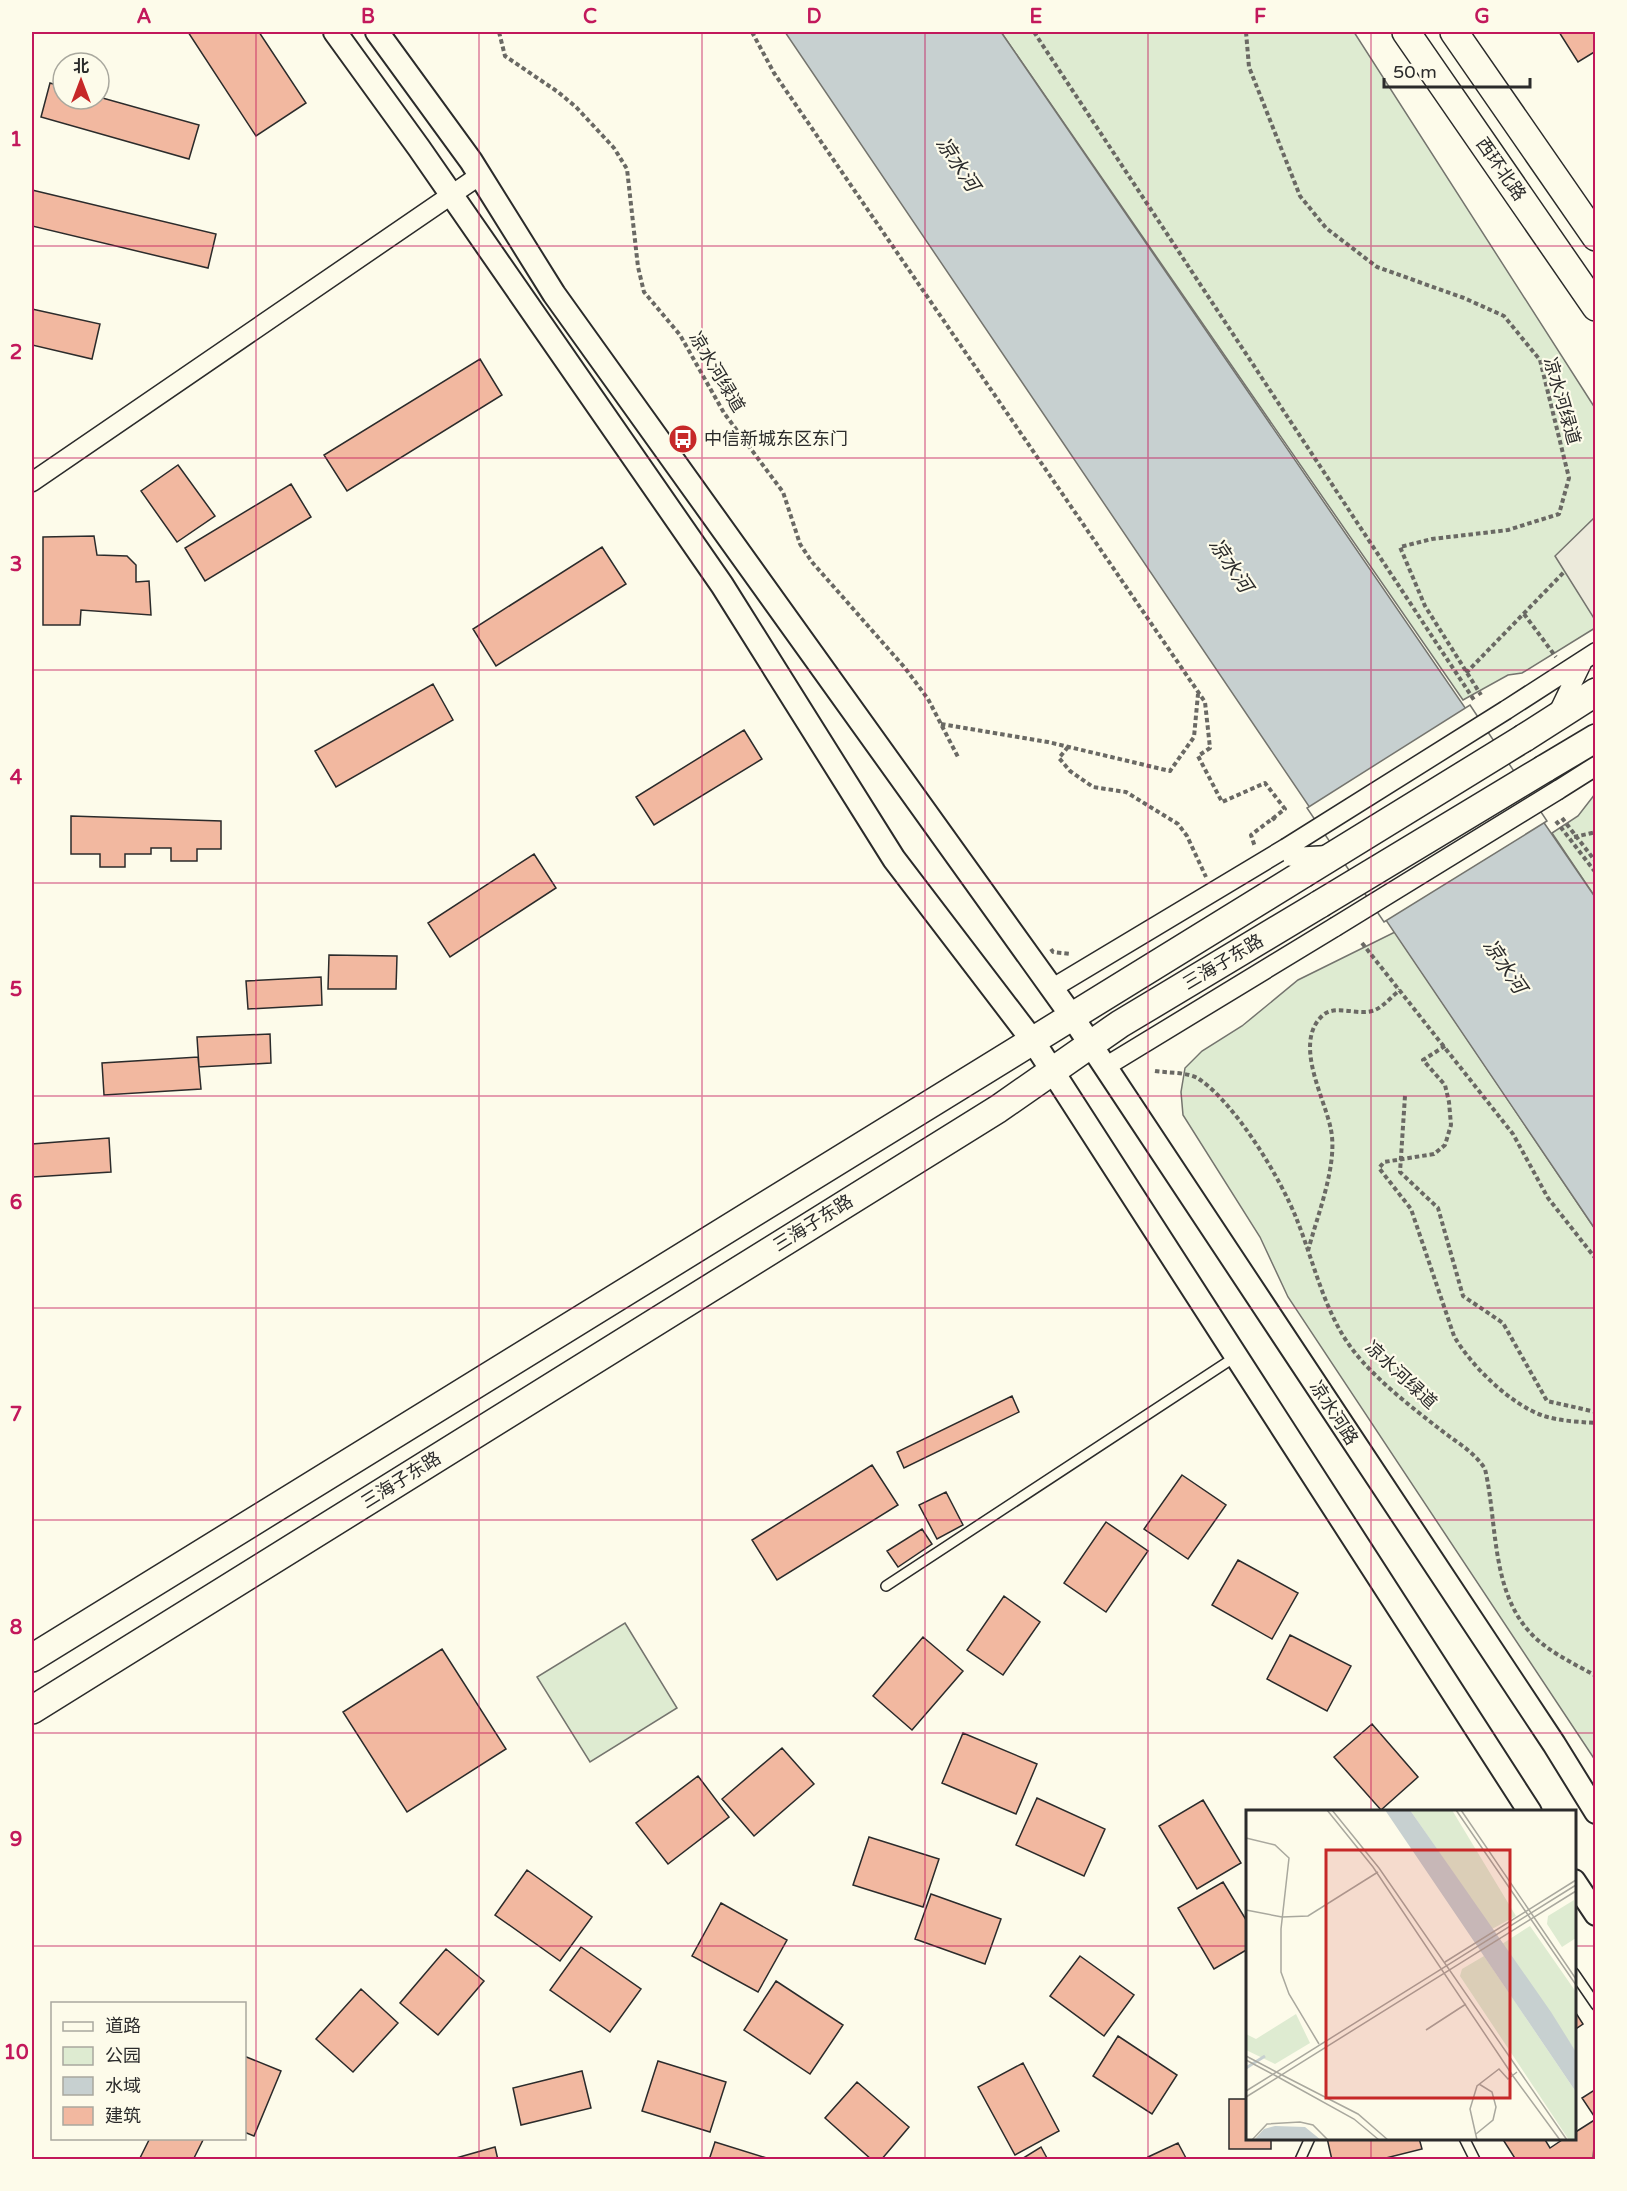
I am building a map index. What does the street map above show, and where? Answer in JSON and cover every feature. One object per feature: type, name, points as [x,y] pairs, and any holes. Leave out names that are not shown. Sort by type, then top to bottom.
[{"type":"main road","name":"西环北路","points":[[1406,32],[1596,307]]},
{"type":"main road","points":[[1454,32],[1596,237]]},
{"type":"main road","name":"三海子东路","points":[[32,1658],[1033,1041],[1294,860],[1333,855],[1596,692]]},
{"type":"main road","name":"三海子东路","points":[[32,1710],[998,1109],[1052,1071],[1098,1056],[1327,922],[1350,886],[1551,780],[1596,738]]},
{"type":"street","points":[[335,32],[722,585],[894,860],[1033,1041],[1529,1810]]},
{"type":"street","name":"凉水河路","points":[[377,32],[479,176],[554,294],[1071,1016],[1596,1812]]},
{"type":"street","points":[[32,482],[479,176]]},
{"type":"street","points":[[1051,989],[1267,852],[1294,860],[1506,710],[1590,656]]},
{"type":"street","points":[[1555,718],[1590,656]]},
{"type":"street","points":[[1327,922],[1551,780],[1594,766]]},
{"type":"street","points":[[1576,1883],[1596,1914]]},
{"type":"lane","points":[[886,1586],[1237,1356]]},
{"type":"lane","points":[[1576,1975],[1596,2005]]},
{"type":"lane","points":[[1300,2160],[1310,2140]]},
{"type":"lane","points":[[1465,2140],[1475,2160]]},
{"type":"path","name":"凉水河绿道","points":[[499,32],[505,56],[558,92],[614,148],[627,169],[638,267],[644,292],[680,335],[724,413],[783,492],[800,544],[812,562],[905,668],[928,699],[958,759]]},
{"type":"path","points":[[752,32],[774,73],[1205,702],[1210,748],[1198,756],[1222,802],[1265,783],[1285,809],[1251,835],[1251,840],[1257,850],[1267,852]]},
{"type":"path","points":[[1034,32],[1474,700]]},
{"type":"path","name":"凉水河绿道","points":[[1246,32],[1249,67],[1300,196],[1326,228],[1377,267],[1464,298],[1504,316],[1540,360],[1569,478],[1559,514],[1508,530],[1432,539],[1400,547],[1425,606],[1481,695]]},
{"type":"path","points":[[1466,673],[1565,571]]},
{"type":"path","points":[[1524,614],[1557,660]]},
{"type":"path","points":[[940,724],[1068,747],[1170,771],[1194,736],[1198,693]]},
{"type":"path","points":[[1068,747],[1059,758],[1070,771],[1093,787],[1126,792],[1178,824],[1187,836],[1206,878]]},
{"type":"path","points":[[1272,817],[1277,822]]},
{"type":"path","points":[[1562,818],[1596,862]]},
{"type":"path","points":[[1556,821],[1596,873]]},
{"type":"path","points":[[1575,837],[1596,832]]},
{"type":"path","points":[[1196,884],[1217,872]]},
{"type":"path","points":[[1047,943],[1053,952],[1069,954],[1078,951]]},
{"type":"path","points":[[1362,943],[1513,1134],[1548,1198],[1596,1259]]},
{"type":"path","points":[[1308,1252],[1334,1152],[1331,1130],[1315,1078],[1310,1048],[1313,1029],[1323,1014],[1338,1010],[1359,1014],[1376,1010],[1400,990]]},
{"type":"path","points":[[1445,1046],[1424,1060],[1445,1085],[1451,1125],[1445,1145],[1434,1154],[1384,1162],[1380,1168],[1412,1209],[1451,1326],[1464,1353],[1525,1407],[1546,1417],[1596,1423]]},
{"type":"path","name":"凉水河绿道","points":[[1155,1071],[1198,1078],[1236,1115],[1274,1173],[1297,1219],[1333,1316],[1355,1353],[1437,1427],[1477,1456],[1485,1468],[1501,1571],[1510,1598],[1527,1629],[1544,1645],[1596,1677]]},
{"type":"path","points":[[1405,1096],[1400,1172],[1438,1208],[1463,1296],[1503,1323],[1547,1401],[1596,1412]]},
{"type":"green space","points":[[1001,32],[1354,32],[1595,408],[1595,628],[1522,673],[1508,675],[1463,700]]},
{"type":"green space","points":[[1595,794],[1595,897],[1552,833],[1578,816]]},
{"type":"green space","points":[[1395,932],[1595,1229],[1595,1760],[1288,1297],[1260,1237],[1183,1115],[1181,1092],[1185,1068],[1202,1051],[1242,1026],[1298,980]]},
{"type":"green space","points":[[625,1623],[677,1708],[590,1762],[537,1677]]},
{"type":"shaded area","points":[[1595,517],[1595,620],[1555,556]]},
{"type":"water","name":"凉水河","points":[[785,32],[1001,32],[1595,897],[1595,1229]]},
{"type":"pier","points":[[1470,705],[1547,821],[1384,922],[1307,808]]},
{"type":"building","points":[[188,32],[259,32],[306,103],[256,136]]},
{"type":"building","points":[[1559,32],[1596,32],[1596,51],[1578,62]]},
{"type":"building","points":[[50,83],[51,111],[111,111],[111,100],[199,125],[189,159],[41,117]]},
{"type":"building","points":[[32,190],[216,234],[208,268],[32,226]]},
{"type":"building","points":[[32,309],[100,324],[92,359],[32,345]]},
{"type":"building","points":[[480,359],[502,395],[347,491],[324,455]]},
{"type":"building","points":[[178,465],[215,516],[177,542],[141,491]]},
{"type":"building","points":[[291,484],[311,517],[205,581],[185,548]]},
{"type":"building","points":[[94,536],[97,555],[127,556],[136,565],[136,582],[149,581],[151,615],[81,610],[80,625],[43,625],[43,537]]},
{"type":"building","points":[[602,547],[626,584],[496,666],[473,629]]},
{"type":"building","points":[[433,684],[453,720],[336,787],[315,751]]},
{"type":"building","points":[[744,730],[762,759],[654,825],[636,797]]},
{"type":"building","points":[[71,816],[221,821],[221,849],[197,849],[197,861],[171,861],[171,848],[151,848],[151,854],[125,854],[125,867],[100,867],[100,854],[71,854]]},
{"type":"building","points":[[534,854],[556,888],[450,957],[428,923]]},
{"type":"building","points":[[329,955],[397,956],[396,989],[328,989]]},
{"type":"building","points":[[321,977],[322,1005],[248,1009],[246,981]]},
{"type":"building","points":[[270,1034],[271,1063],[199,1067],[197,1037]]},
{"type":"building","points":[[198,1057],[201,1089],[104,1095],[102,1063]]},
{"type":"building","points":[[109,1138],[111,1172],[33,1177],[32,1144]]},
{"type":"building","points":[[1012,1396],[1019,1412],[904,1468],[897,1452]]},
{"type":"building","points":[[872,1465],[898,1505],[777,1580],[752,1540]]},
{"type":"building","points":[[1182,1475],[1226,1505],[1188,1559],[1144,1529]]},
{"type":"building","points":[[946,1492],[963,1525],[937,1539],[919,1505]]},
{"type":"building","points":[[1106,1522],[1148,1551],[1106,1612],[1064,1583]]},
{"type":"building","points":[[922,1529],[932,1544],[898,1567],[887,1551]]},
{"type":"building","points":[[1238,1560],[1298,1593],[1272,1639],[1212,1605]]},
{"type":"building","points":[[1004,1596],[1040,1622],[1003,1675],[967,1650]]},
{"type":"building","points":[[1290,1635],[1351,1666],[1327,1711],[1267,1679]]},
{"type":"building","points":[[923,1637],[963,1671],[912,1730],[873,1696]]},
{"type":"building","points":[[442,1649],[506,1749],[407,1812],[343,1712]]},
{"type":"building","points":[[1372,1724],[1418,1777],[1381,1810],[1334,1757]]},
{"type":"building","points":[[963,1733],[1037,1764],[1016,1814],[942,1783]]},
{"type":"building","points":[[782,1748],[814,1784],[754,1836],[722,1799]]},
{"type":"building","points":[[698,1776],[729,1817],[668,1864],[636,1823]]},
{"type":"building","points":[[1037,1798],[1105,1829],[1084,1876],[1016,1845]]},
{"type":"building","points":[[1203,1800],[1241,1863],[1197,1889],[1159,1826]]},
{"type":"building","points":[[869,1837],[939,1859],[923,1907],[853,1885]]},
{"type":"building","points":[[527,1870],[592,1917],[560,1961],[495,1915]]},
{"type":"building","points":[[1223,1882],[1246,1920],[1246,1950],[1214,1969],[1178,1908]]},
{"type":"building","points":[[931,1894],[1001,1919],[985,1964],[915,1939]]},
{"type":"building","points":[[721,1903],[787,1940],[758,1992],[692,1956]]},
{"type":"building","points":[[581,1947],[641,1989],[610,2032],[550,1990]]},
{"type":"building","points":[[446,1949],[484,1981],[438,2035],[400,2003]]},
{"type":"building","points":[[1080,1956],[1134,1995],[1104,2036],[1050,1996]]},
{"type":"building","points":[[776,1981],[843,2025],[810,2074],[744,2030]]},
{"type":"building","points":[[361,1989],[398,2023],[353,2072],[316,2039]]},
{"type":"building","points":[[1576,2013],[1583,2024],[1576,2029]]},
{"type":"building","points":[[1118,2036],[1177,2075],[1152,2114],[1093,2076]]},
{"type":"building","points":[[246,2057],[281,2071],[254,2136],[246,2133]]},
{"type":"building","points":[[658,2061],[726,2082],[710,2132],[642,2111]]},
{"type":"building","points":[[1023,2063],[1059,2131],[1015,2155],[978,2087]]},
{"type":"building","points":[[582,2071],[591,2108],[521,2125],[513,2088]]},
{"type":"building","points":[[857,2082],[909,2127],[881,2160],[872,2160],[825,2118]]},
{"type":"building","points":[[1596,2089],[1596,2119],[1582,2098]]},
{"type":"building","points":[[1229,2099],[1246,2099],[1246,2140],[1271,2140],[1271,2149],[1229,2149]]},
{"type":"building","points":[[1596,2119],[1593,2160],[1516,2160],[1503,2140],[1545,2140],[1550,2148],[1562,2140],[1576,2140],[1576,2132]]},
{"type":"building","points":[[149,2140],[203,2140],[193,2160],[139,2160]]},
{"type":"building","points":[[1327,2140],[1420,2140],[1422,2149],[1378,2160],[1332,2160]]},
{"type":"building","points":[[715,2142],[773,2160],[709,2160]]},
{"type":"building","points":[[1178,2143],[1187,2160],[1149,2160],[1148,2157]]},
{"type":"building","points":[[495,2147],[498,2160],[449,2160]]},
{"type":"building","points":[[1041,2147],[1048,2160],[1020,2160]]},
{"type":"place","name":"中信新城东区东门","points":[[683,439]]}]
